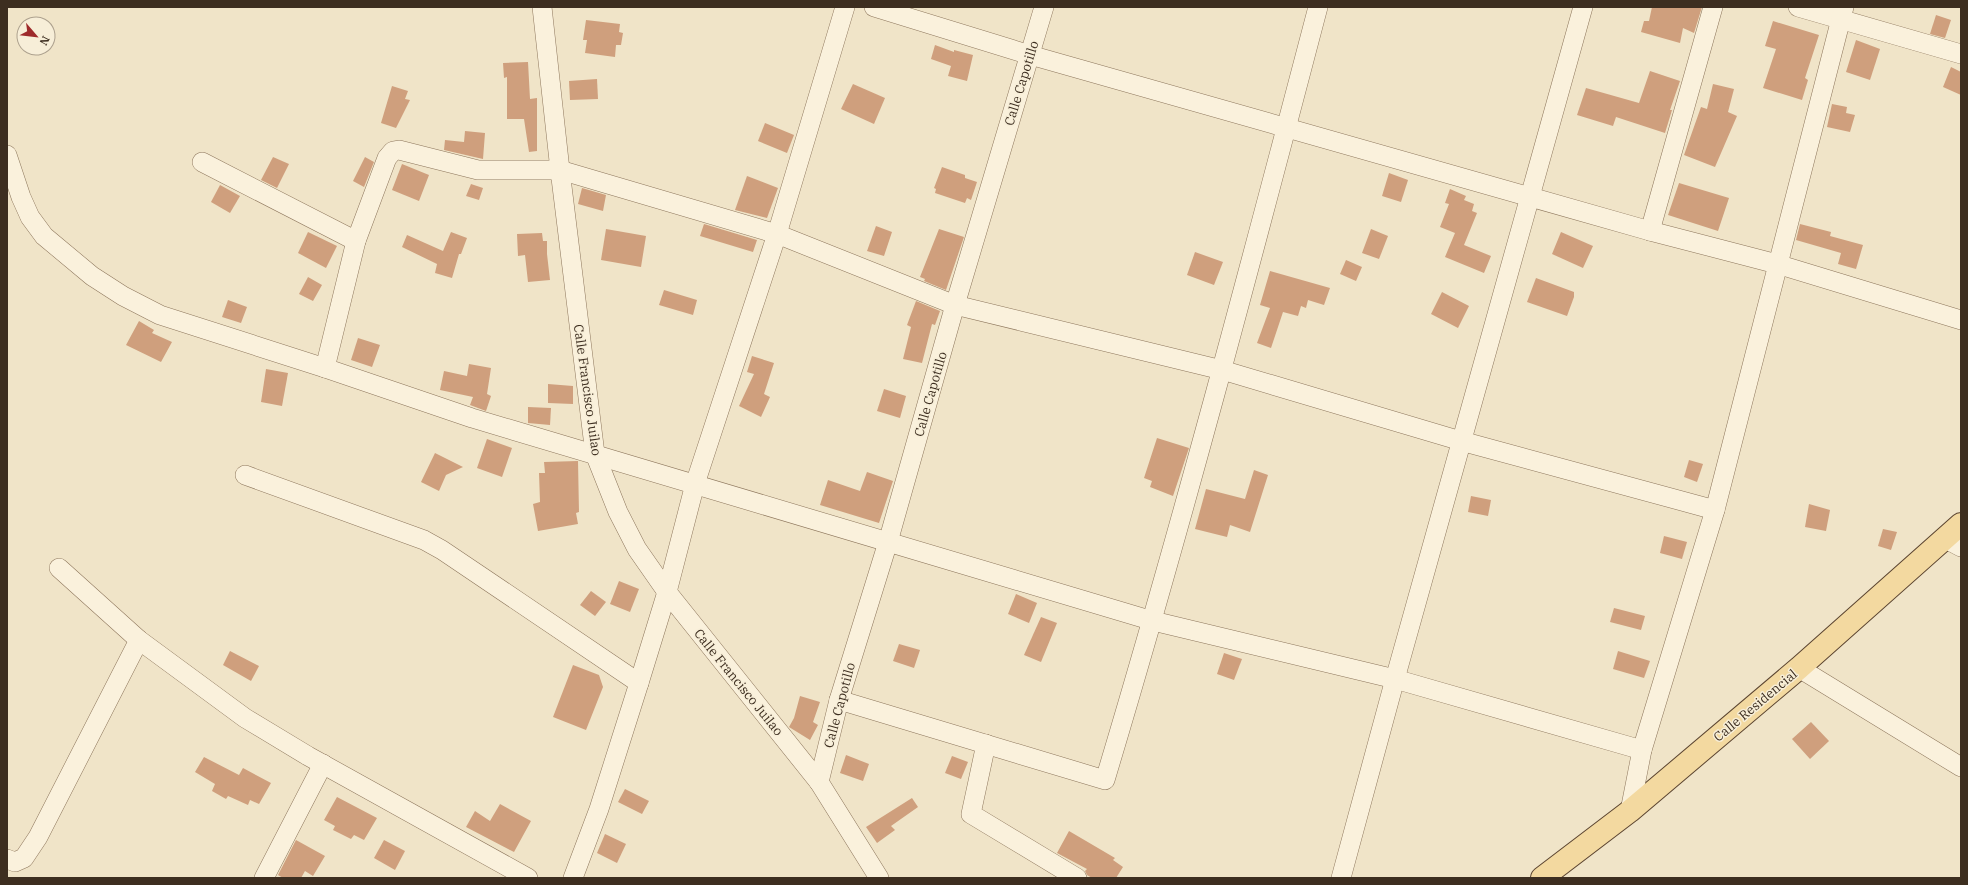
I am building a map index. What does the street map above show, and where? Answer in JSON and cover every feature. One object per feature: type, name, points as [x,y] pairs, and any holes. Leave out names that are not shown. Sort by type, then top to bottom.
[{"type":"main road","name":"Calle Residencial","points":[[1542,878],[1630,811],[1799,668],[1953,543],[1961,524]]},
{"type":"street","name":"Calle Francisco Juilao","points":[[542,7],[560,170],[595,454],[618,512],[637,549],[666,592],[819,782],[879,878]]},
{"type":"street","points":[[573,878],[599,809],[639,683],[666,592],[695,484],[777,234],[845,7]]},
{"type":"street","points":[[874,7],[1030,55],[1650,231],[1776,264],[1961,320]]},
{"type":"street","name":"Calle Capotillo","points":[[819,782],[839,700],[888,542],[955,305],[1044,7]]},
{"type":"street","points":[[839,700],[1105,780],[1152,621],[1222,370],[1318,7]]},
{"type":"street","points":[[1341,878],[1395,679],[1583,7]]},
{"type":"street","points":[[1650,231],[1713,7]]},
{"type":"street","points":[[1798,7],[1842,13],[1961,54]]},
{"type":"street","points":[[1630,811],[1642,750],[1715,510],[1776,264],[1842,13]]},
{"type":"street","points":[[325,368],[356,241],[387,158],[393,151],[409,151],[478,170],[560,170],[777,234],[955,305],[1222,370],[1462,441],[1715,510]]},
{"type":"street","points":[[7,155],[21,197],[30,217],[44,236],[92,276],[123,296],[160,315],[325,368],[472,418],[1152,621],[1395,679],[1642,750]]},
{"type":"street","points":[[202,162],[356,241]]},
{"type":"street","points":[[245,475],[430,543],[639,683]]},
{"type":"street","points":[[60,568],[139,640],[245,718],[323,764],[528,878]]},
{"type":"street","points":[[7,859],[15,862],[24,858],[38,838],[139,640]]},
{"type":"street","points":[[1799,668],[1961,767]]},
{"type":"street","points":[[986,744],[971,814],[1077,878]]},
{"type":"street","points":[[264,878],[323,764]]},
{"type":"building","points":[[1652,7],[1702,7],[1694,33],[1683,28],[1680,43],[1641,32],[1644,21],[1649,21]]},
{"type":"building","points":[[1936,15],[1951,20],[1945,38],[1930,34]]},
{"type":"building","points":[[586,20],[620,24],[619,32],[623,33],[621,45],[616,45],[615,57],[585,53],[587,40],[583,40]]},
{"type":"building","points":[[1773,21],[1819,35],[1805,78],[1808,80],[1802,100],[1763,88],[1776,49],[1765,46]]},
{"type":"building","points":[[1856,40],[1880,49],[1870,80],[1846,72]]},
{"type":"building","points":[[935,45],[954,52],[954,50],[973,55],[967,81],[948,76],[951,66],[931,59]]},
{"type":"building","points":[[528,62],[530,99],[537,98],[537,151],[529,152],[524,119],[507,119],[507,77],[504,78],[503,63]]},
{"type":"building","points":[[1951,67],[1961,72],[1961,95],[1943,87]]},
{"type":"building","points":[[1650,71],[1680,81],[1670,110],[1672,110],[1665,133],[1616,117],[1613,126],[1577,115],[1586,88],[1639,103]]},
{"type":"building","points":[[597,79],[598,99],[570,100],[569,81]]},
{"type":"building","points":[[853,84],[885,98],[874,124],[841,109]]},
{"type":"building","points":[[1713,84],[1734,89],[1728,112],[1737,116],[1715,167],[1684,155],[1701,107],[1707,109]]},
{"type":"building","points":[[392,86],[408,91],[405,99],[410,100],[396,128],[381,123]]},
{"type":"building","points":[[1832,104],[1847,107],[1846,113],[1855,115],[1850,132],[1827,127]]},
{"type":"building","points":[[765,123],[794,135],[787,153],[758,141]]},
{"type":"building","points":[[465,131],[485,133],[483,159],[444,150],[445,140],[464,142]]},
{"type":"building","points":[[273,157],[289,164],[277,188],[261,180]]},
{"type":"building","points":[[365,157],[374,162],[364,187],[353,181]]},
{"type":"building","points":[[402,164],[429,175],[419,201],[392,190]]},
{"type":"building","points":[[942,167],[965,175],[965,178],[977,182],[971,200],[967,198],[965,203],[935,193],[936,189],[934,188]]},
{"type":"building","points":[[1389,173],[1408,180],[1401,202],[1382,196]]},
{"type":"building","points":[[747,176],[778,188],[767,218],[735,210]]},
{"type":"building","points":[[1679,183],[1729,198],[1718,231],[1668,215]]},
{"type":"building","points":[[471,184],[483,188],[479,200],[466,196]]},
{"type":"building","points":[[220,185],[240,196],[230,213],[211,202]]},
{"type":"building","points":[[582,188],[606,195],[603,211],[578,204]]},
{"type":"building","points":[[1450,189],[1466,196],[1464,200],[1474,204],[1472,211],[1477,213],[1464,245],[1491,256],[1484,273],[1445,257],[1455,233],[1440,227],[1449,204],[1445,203]]},
{"type":"building","points":[[704,224],[757,240],[753,252],[700,236]]},
{"type":"building","points":[[1800,224],[1831,232],[1830,236],[1863,245],[1856,269],[1838,264],[1841,253],[1796,240]]},
{"type":"building","points":[[876,226],[892,232],[884,256],[867,251]]},
{"type":"building","points":[[606,229],[646,236],[641,267],[601,260]]},
{"type":"building","points":[[939,229],[964,237],[946,290],[924,281],[925,279],[920,277]]},
{"type":"building","points":[[1371,229],[1388,236],[1379,259],[1362,253]]},
{"type":"building","points":[[308,232],[337,246],[326,268],[298,253]]},
{"type":"building","points":[[451,232],[467,238],[461,254],[459,254],[452,278],[435,273],[437,264],[402,247],[407,235],[443,251]]},
{"type":"building","points":[[1561,232],[1593,246],[1583,268],[1552,254]]},
{"type":"building","points":[[542,233],[543,241],[547,241],[550,280],[528,282],[525,255],[518,256],[517,234]]},
{"type":"building","points":[[1195,252],[1223,262],[1214,285],[1187,275]]},
{"type":"building","points":[[1346,260],[1362,267],[1356,281],[1340,274]]},
{"type":"building","points":[[1270,271],[1330,288],[1324,305],[1308,300],[1306,308],[1301,306],[1298,316],[1283,312],[1271,348],[1257,343],[1270,308],[1260,305]]},
{"type":"building","points":[[308,277],[322,285],[313,301],[299,294]]},
{"type":"building","points":[[1536,278],[1574,292],[1574,297],[1567,316],[1527,302]]},
{"type":"building","points":[[664,290],[697,300],[693,315],[659,305]]},
{"type":"building","points":[[1442,292],[1469,306],[1458,328],[1431,314]]},
{"type":"building","points":[[228,300],[247,307],[241,323],[222,317]]},
{"type":"building","points":[[916,301],[940,311],[935,325],[932,324],[922,363],[903,359],[911,327],[907,325]]},
{"type":"building","points":[[139,321],[154,330],[152,333],[172,342],[161,362],[126,345]]},
{"type":"building","points":[[358,338],[380,345],[372,367],[351,360]]},
{"type":"building","points":[[752,356],[774,363],[764,394],[770,397],[761,417],[739,406],[754,374],[747,372]]},
{"type":"building","points":[[469,364],[491,368],[487,394],[491,396],[486,411],[470,405],[473,397],[440,390],[444,371],[467,376]]},
{"type":"building","points":[[266,369],[288,373],[282,406],[261,402]]},
{"type":"building","points":[[548,384],[573,386],[573,404],[548,403]]},
{"type":"building","points":[[884,389],[906,396],[900,418],[877,411]]},
{"type":"building","points":[[528,407],[551,408],[550,425],[528,423]]},
{"type":"building","points":[[1157,438],[1189,448],[1173,496],[1150,487],[1152,481],[1144,478]]},
{"type":"building","points":[[487,439],[512,448],[502,477],[477,468]]},
{"type":"building","points":[[435,453],[463,467],[446,475],[439,491],[421,482]]},
{"type":"building","points":[[1689,460],[1703,464],[1697,482],[1684,477]]},
{"type":"building","points":[[578,461],[579,512],[576,513],[578,524],[538,531],[533,504],[540,502],[539,473],[545,473],[544,462]]},
{"type":"building","points":[[1254,470],[1268,475],[1250,532],[1230,525],[1227,537],[1195,529],[1206,489],[1245,499]]},
{"type":"building","points":[[867,472],[893,481],[879,523],[820,505],[828,480],[860,491]]},
{"type":"building","points":[[1471,496],[1491,500],[1488,516],[1468,512]]},
{"type":"building","points":[[1809,504],[1830,510],[1826,531],[1805,527]]},
{"type":"building","points":[[1883,529],[1897,532],[1891,550],[1878,546]]},
{"type":"building","points":[[1664,536],[1687,542],[1682,559],[1660,553]]},
{"type":"building","points":[[619,581],[639,589],[630,612],[610,604]]},
{"type":"building","points":[[591,591],[606,602],[595,616],[580,605]]},
{"type":"building","points":[[1016,594],[1037,603],[1029,623],[1008,614]]},
{"type":"building","points":[[1614,608],[1645,616],[1641,630],[1610,622]]},
{"type":"building","points":[[1041,617],[1057,623],[1041,662],[1024,655]]},
{"type":"building","points":[[899,644],[920,650],[914,668],[893,661]]},
{"type":"building","points":[[230,651],[259,666],[251,681],[223,665]]},
{"type":"building","points":[[1618,651],[1650,661],[1644,678],[1613,669]]},
{"type":"building","points":[[1224,653],[1242,659],[1234,680],[1217,674]]},
{"type":"building","points":[[573,665],[599,675],[603,687],[586,730],[553,717]]},
{"type":"building","points":[[800,696],[820,702],[813,722],[818,725],[810,740],[789,727],[794,718]]},
{"type":"building","points":[[1811,722],[1829,741],[1810,759],[1792,739]]},
{"type":"building","points":[[846,755],[869,764],[863,781],[840,773]]},
{"type":"building","points":[[952,756],[968,762],[961,779],[945,773]]},
{"type":"building","points":[[204,757],[239,775],[243,768],[271,783],[259,804],[250,800],[248,805],[228,796],[226,799],[212,791],[215,784],[195,772]]},
{"type":"building","points":[[625,789],[649,801],[642,814],[618,802]]},
{"type":"building","points":[[337,797],[377,818],[364,840],[354,835],[351,839],[333,830],[335,826],[324,820]]},
{"type":"building","points":[[912,798],[918,807],[891,826],[895,830],[877,843],[866,827]]},
{"type":"building","points":[[500,804],[531,821],[514,852],[466,827],[475,811],[490,821]]},
{"type":"building","points":[[1069,831],[1115,858],[1113,860],[1123,867],[1116,878],[1092,878],[1087,875],[1085,871],[1087,869],[1057,853]]},
{"type":"building","points":[[605,834],[626,844],[617,863],[597,853]]},
{"type":"building","points":[[296,840],[325,856],[313,876],[305,871],[301,878],[283,878],[278,875]]},
{"type":"building","points":[[384,840],[405,851],[395,870],[374,858]]}]
